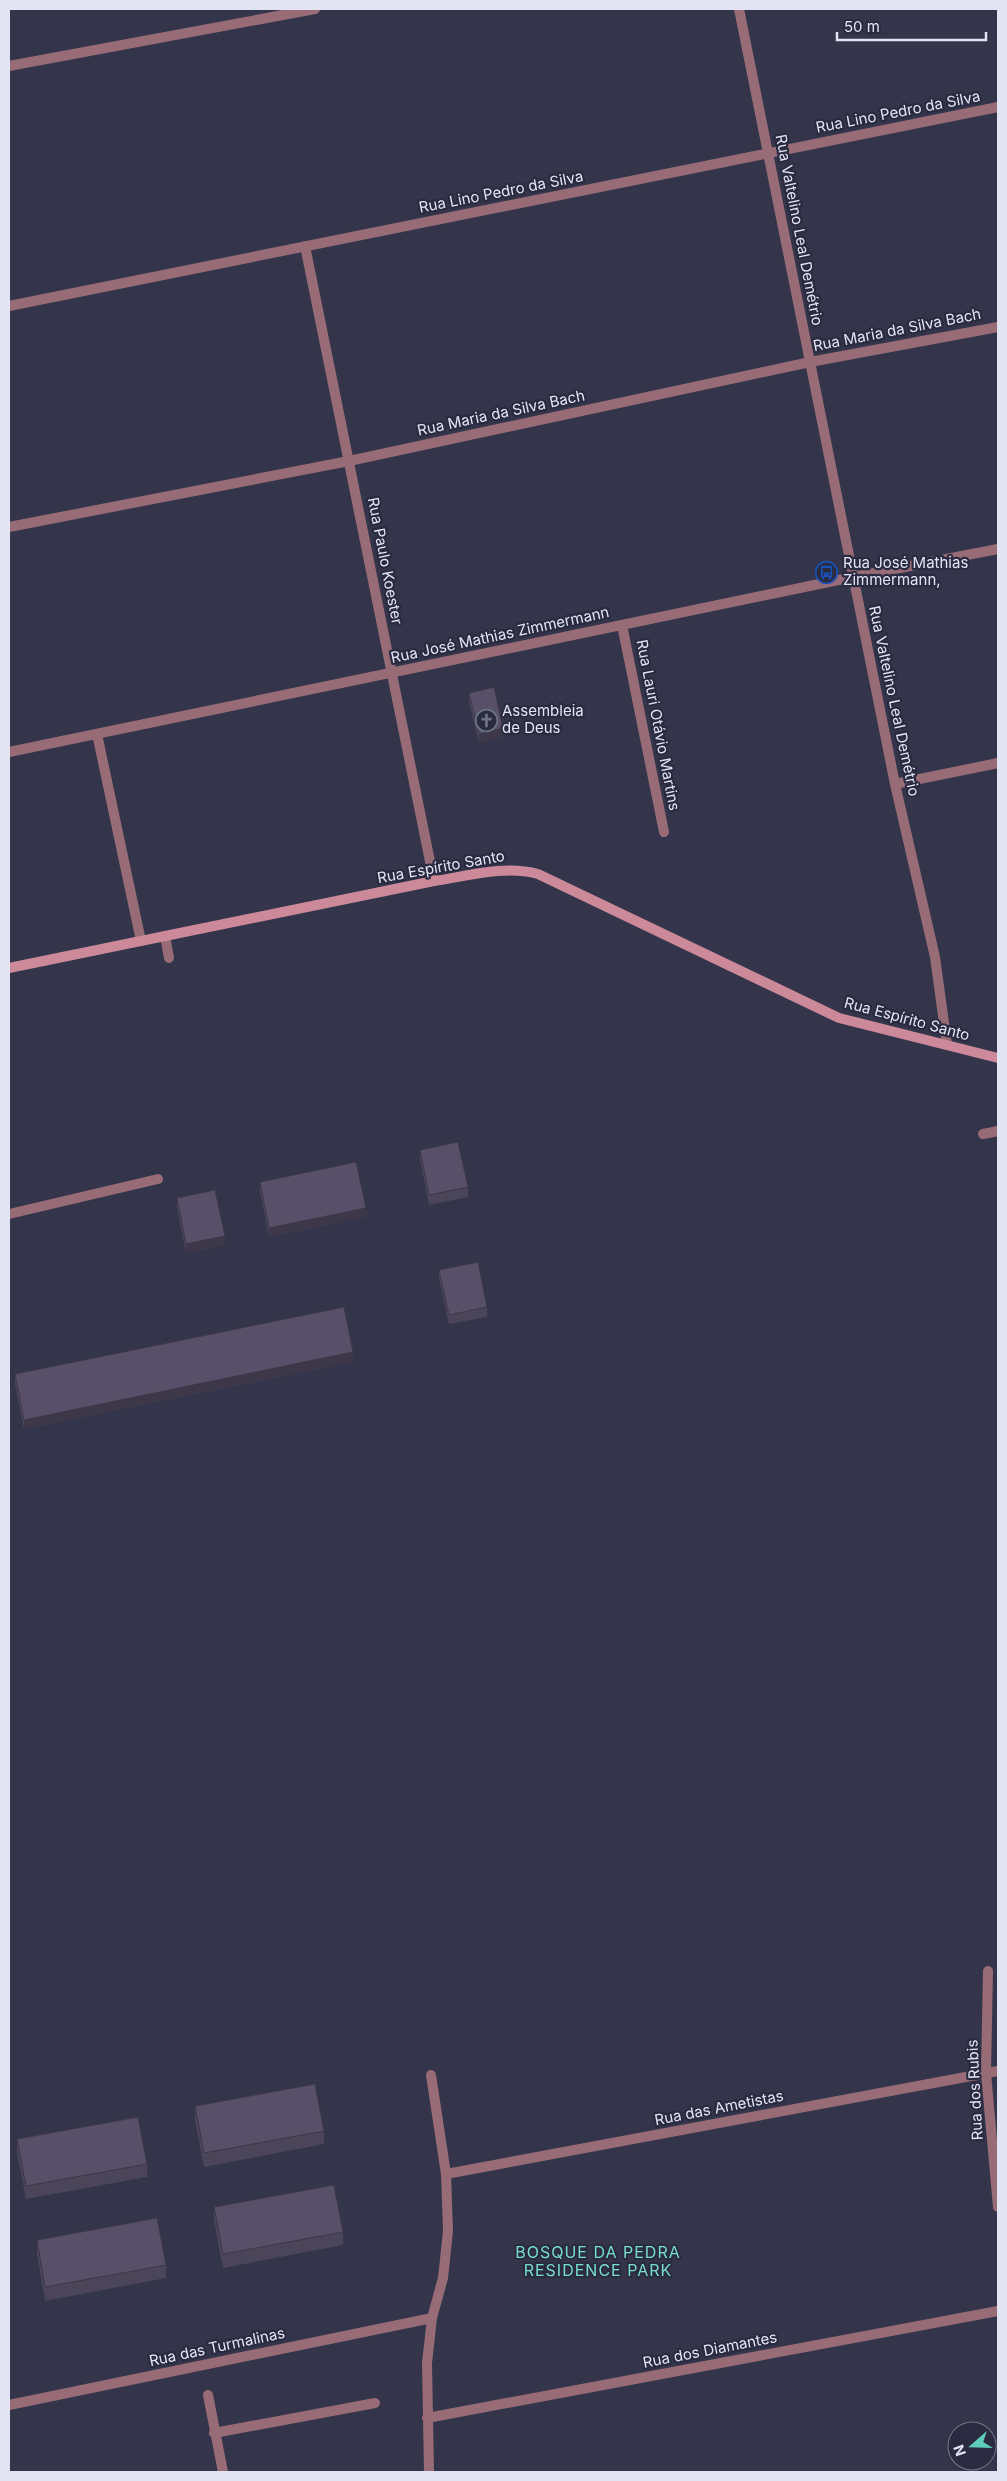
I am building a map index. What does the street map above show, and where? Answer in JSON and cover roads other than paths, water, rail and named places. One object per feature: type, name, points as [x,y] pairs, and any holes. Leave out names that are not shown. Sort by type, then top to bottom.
[{"type":"street","points":[[9,66],[315,9]]},
{"type":"street","name":"Rua Valtelino Leal Demétrio","points":[[739,9],[895,784],[935,957],[947,1045]]},
{"type":"street","name":"Rua Lino Pedro da Silva","points":[[9,306],[998,107]]},
{"type":"street","name":"Rua Paulo Koester","points":[[305,246],[434,881]]},
{"type":"street","name":"Rua Maria da Silva Bach","points":[[9,526],[349,461],[810,362],[998,327]]},
{"type":"street","name":"Rua José Mathias Zimmermann","points":[[9,752],[853,577],[998,549]]},
{"type":"street","name":"Rua Lauri Otávio Martins","points":[[622,625],[664,832]]},
{"type":"street","points":[[97,734],[141,941]]},
{"type":"street","points":[[895,784],[998,763]]},
{"type":"street","name":"Rua Espírito Santo","points":[[9,968],[434,881],[509,870],[538,874],[839,1018],[998,1058]]},
{"type":"street","points":[[165,936],[169,958]]},
{"type":"street","points":[[983,1134],[998,1131]]},
{"type":"street","points":[[9,1214],[158,1179]]},
{"type":"street","name":"Rua dos Rubis","points":[[988,1971],[986,2073],[998,2207]]},
{"type":"street","name":"Rua das Ametistas","points":[[446,2174],[998,2071]]},
{"type":"street","points":[[429,2472],[427,2362],[432,2318],[443,2278],[448,2231],[446,2174],[431,2075]]},
{"type":"street","name":"Rua dos Diamantes","points":[[427,2418],[998,2311]]},
{"type":"street","name":"Rua das Turmalinas","points":[[9,2405],[432,2318]]},
{"type":"street","points":[[208,2395],[214,2434],[223,2472]]},
{"type":"street","points":[[214,2434],[376,2403]]},
{"type":"place","name":"Rua José Mathias Zimmermann,","points":[[827,572]]},
{"type":"place","name":"Assembleia de Deus","points":[[486,720]]},
{"type":"district","name":"BOSQUE DA PEDRA RESIDENCE PARK","points":[[598,2261]]}]
